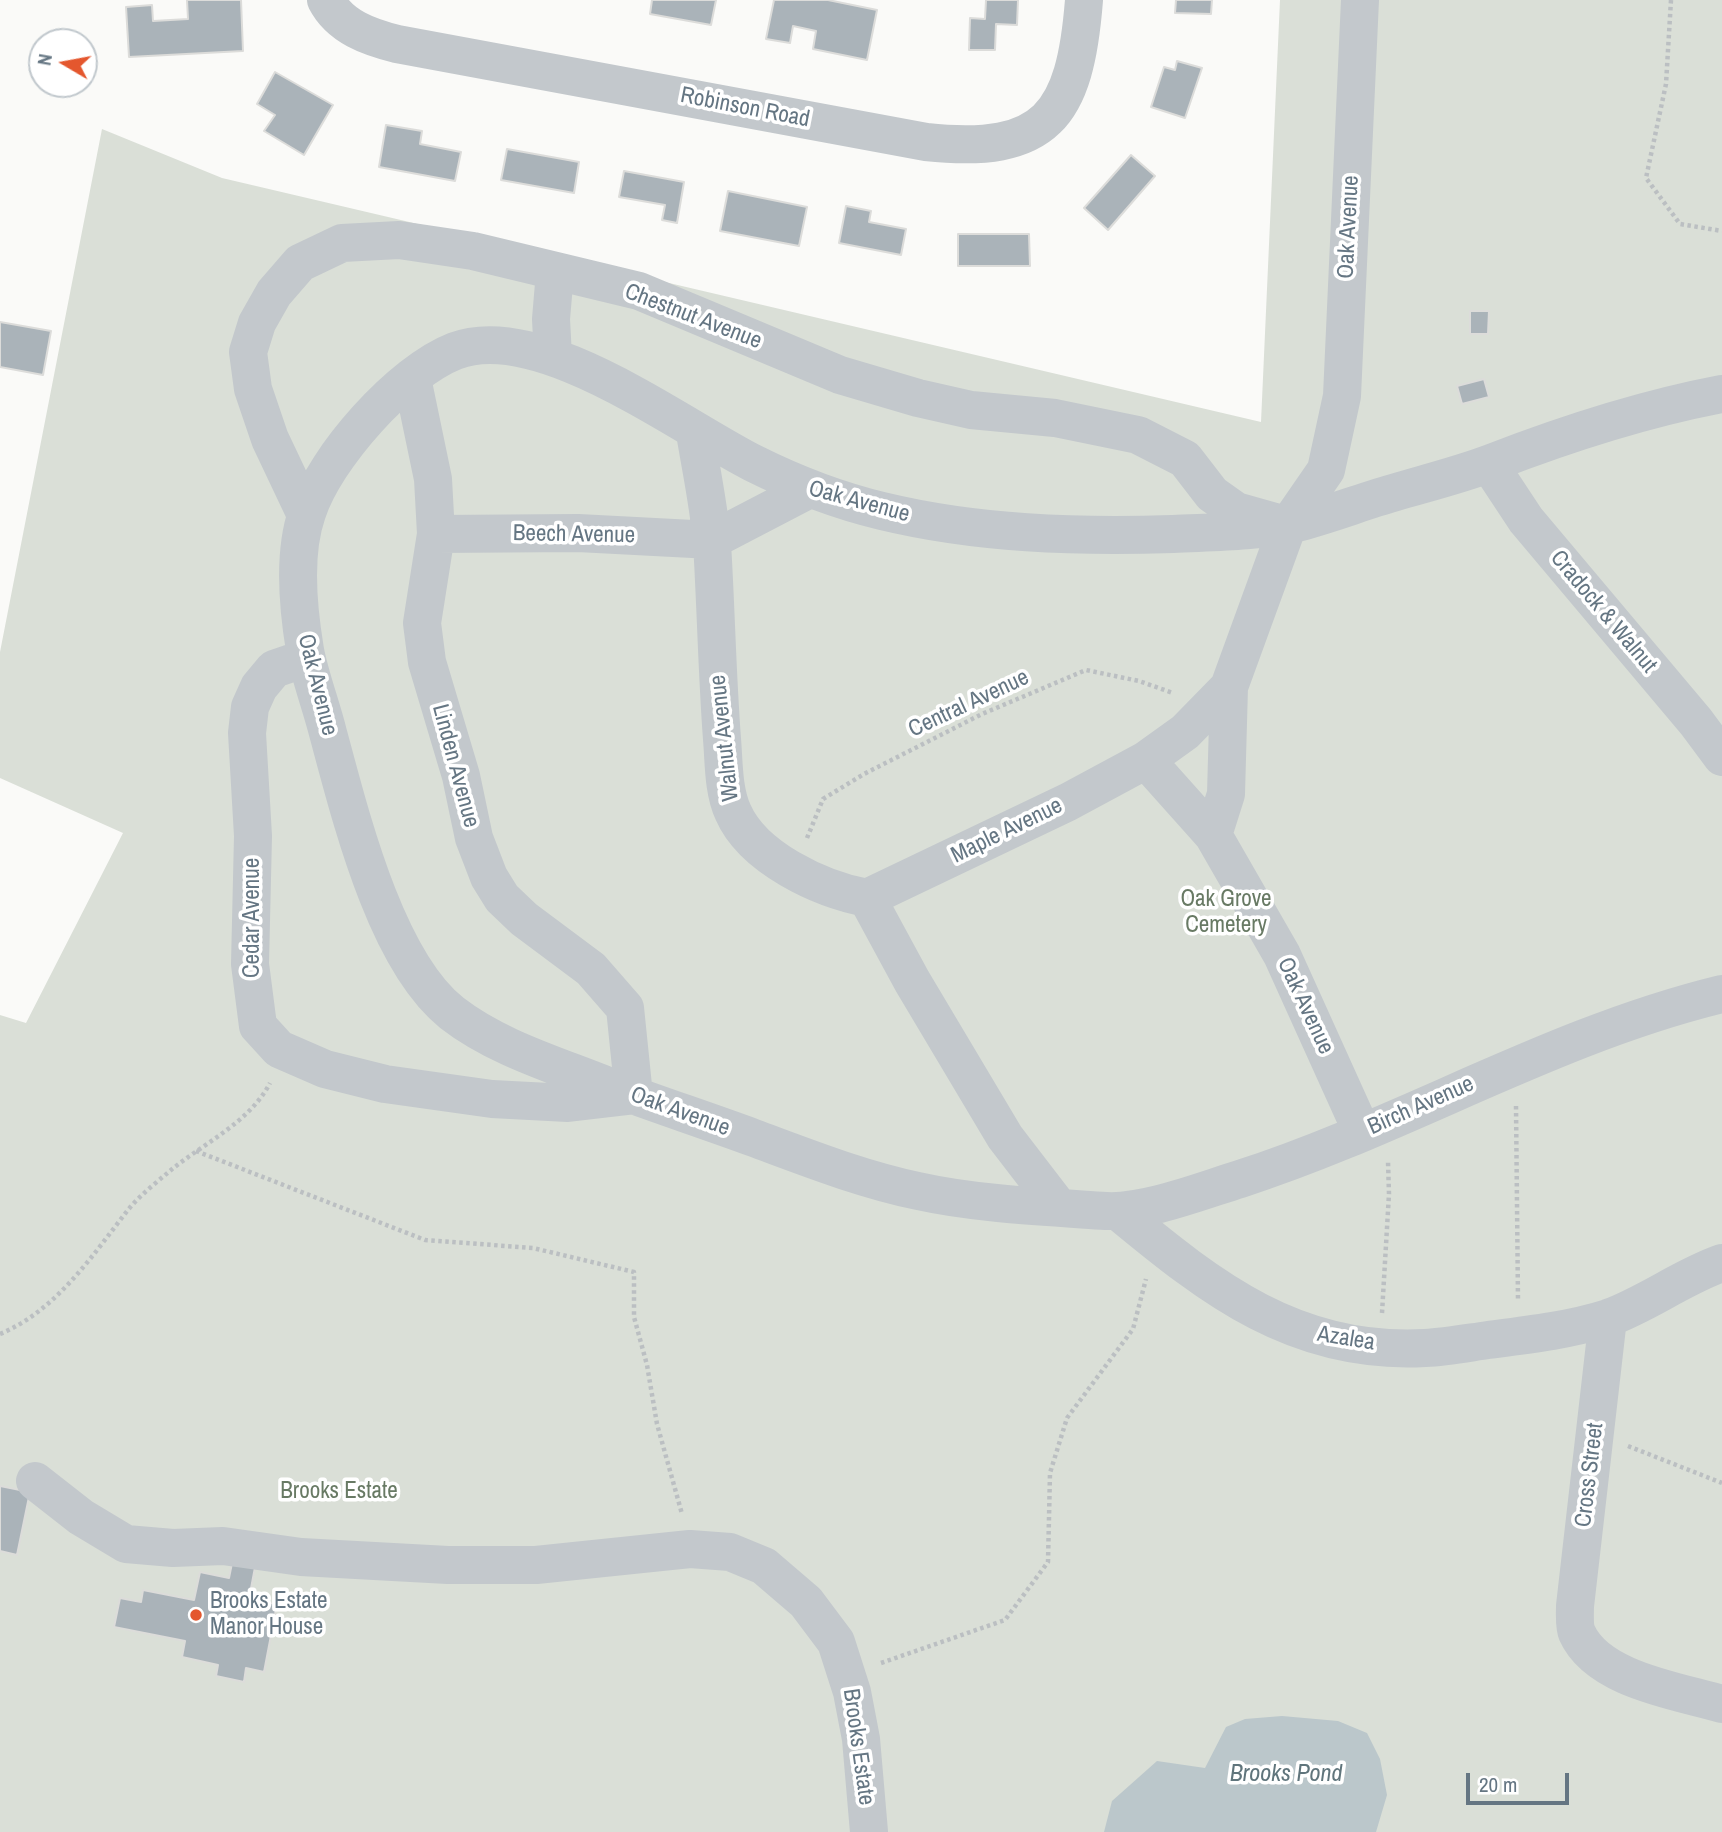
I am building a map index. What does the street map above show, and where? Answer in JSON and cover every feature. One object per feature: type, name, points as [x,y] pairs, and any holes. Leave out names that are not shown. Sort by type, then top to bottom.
[{"type":"street","name":"Robinson Road","points":[[327,0],[332,10],[349,26],[397,44],[926,142],[975,146],[1028,133],[1055,113],[1066,97],[1073,76],[1084,0]]},
{"type":"street","name":"Oak Avenue","points":[[1360,0],[1342,396],[1326,470],[1288,525],[1223,693],[1226,794],[1213,835],[1282,955],[1373,1127]]},
{"type":"street","name":"Chestnut Avenue","points":[[306,515],[270,439],[253,389],[248,352],[257,323],[274,293],[300,263],[342,243],[399,240],[473,251],[639,291],[827,370],[918,398],[971,411],[1055,418],[1138,435],[1185,458],[1212,494],[1236,511],[1288,525]]},
{"type":"street","points":[[553,356],[551,319],[555,272]]},
{"type":"street","name":"Oak Avenue","points":[[1119,1212],[930,1194],[862,1178],[634,1096],[515,1049],[455,1015],[428,989],[404,951],[358,839],[306,658],[300,606],[300,561],[306,515],[342,449],[365,420],[412,378],[448,353],[478,345],[513,345],[553,356],[638,395],[695,433],[808,490],[884,512],[967,526],[1035,534],[1121,536],[1288,525],[1489,464],[1567,433],[1722,394]]},
{"type":"street","name":"Linden Avenue","points":[[412,378],[433,479],[436,534],[422,623],[427,662],[461,776],[474,838],[489,877],[502,898],[524,919],[591,969],[625,1008],[634,1096]]},
{"type":"street","name":"Walnut Avenue","points":[[695,433],[712,540],[716,666],[726,782],[732,812],[750,836],[788,868],[837,892],[867,898]]},
{"type":"street","name":"Cradock & Walnut","points":[[1489,464],[1526,520],[1722,757]]},
{"type":"street","points":[[712,540],[808,490]]},
{"type":"street","name":"Beech Avenue","points":[[436,534],[578,533],[712,540]]},
{"type":"street","name":"Cedar Avenue","points":[[306,658],[274,669],[259,687],[250,707],[247,733],[253,836],[250,964],[258,1026],[279,1049],[325,1069],[385,1084],[492,1099],[568,1103],[634,1096]]},
{"type":"street","name":"Maple Avenue","points":[[867,898],[1068,802],[1146,760],[1185,732],[1223,693]]},
{"type":"street","points":[[1146,760],[1213,835]]},
{"type":"street","points":[[867,898],[912,981],[1005,1137],[1058,1206]]},
{"type":"street","name":"Birch Avenue","points":[[1119,1212],[1273,1168],[1575,1040],[1682,1004],[1722,994]]},
{"type":"street","name":"Azalea","points":[[1119,1212],[1193,1273],[1257,1313],[1316,1336],[1424,1349],[1518,1336],[1608,1318],[1722,1263]]},
{"type":"street","name":"Cross Street","points":[[1608,1318],[1575,1606],[1576,1632],[1592,1655],[1620,1674],[1722,1704]]},
{"type":"street","name":"Brooks Estate","points":[[35,1480],[81,1517],[126,1544],[173,1548],[223,1546],[301,1557],[448,1565],[536,1566],[690,1549],[730,1552],[764,1566],[806,1602],[836,1642],[861,1739],[869,1832]]},
{"type":"path","points":[[1671,0],[1666,84],[1646,178],[1681,224],[1722,231]]},
{"type":"path","name":"Central Avenue","points":[[804,876],[803,846],[823,799],[864,774],[1014,701],[1086,670],[1139,681],[1174,693],[1223,693]]},
{"type":"path","points":[[0,1335],[21,1325],[77,1278],[130,1208],[196,1151],[233,1125],[263,1097],[273,1078],[279,1049]]},
{"type":"path","points":[[1516,1065],[1518,1336]]},
{"type":"path","points":[[1373,1127],[1389,1194],[1379,1345]]},
{"type":"path","points":[[196,1151],[425,1240],[533,1248],[634,1272],[634,1317],[690,1549]]},
{"type":"path","points":[[846,1673],[1006,1620],[1041,1572],[1048,1562],[1050,1474],[1067,1418],[1133,1329],[1156,1242]]},
{"type":"path","points":[[1595,1433],[1722,1483]]},
{"type":"green space","name":"Oak Grove Cemetery","points":[[1280,0],[1722,0],[1722,1832],[0,1832],[0,1015],[26,1023],[123,833],[0,778],[0,652],[102,129],[222,178],[1261,422]]},
{"type":"water","name":"Brooks Pond","points":[[1282,1716],[1338,1721],[1367,1733],[1380,1759],[1387,1795],[1376,1832],[1104,1832],[1112,1801],[1157,1761],[1205,1768],[1226,1727],[1245,1719]]},
{"type":"building","points":[[187,0],[241,0],[243,51],[129,57],[126,7],[152,5],[153,21],[188,19]]},
{"type":"building","points":[[652,0],[716,0],[711,25],[650,14]]},
{"type":"building","points":[[774,0],[828,0],[877,10],[867,60],[813,49],[816,31],[793,26],[790,43],[766,39]]},
{"type":"building","points":[[986,0],[1018,0],[1017,25],[996,24],[995,50],[969,50],[970,18],[985,19]]},
{"type":"building","points":[[1176,0],[1212,0],[1211,14],[1175,13]]},
{"type":"building","points":[[1177,61],[1202,68],[1185,118],[1151,107],[1164,67],[1175,70]]},
{"type":"building","points":[[275,72],[333,105],[304,155],[264,131],[275,115],[257,104]]},
{"type":"building","points":[[386,125],[422,131],[420,144],[461,152],[455,181],[379,167]]},
{"type":"building","points":[[507,149],[579,162],[574,193],[501,180]]},
{"type":"building","points":[[1131,155],[1155,176],[1108,230],[1084,208]]},
{"type":"building","points":[[624,171],[684,182],[677,223],[662,220],[665,205],[619,197]]},
{"type":"building","points":[[728,191],[807,207],[799,246],[720,231]]},
{"type":"building","points":[[846,206],[871,211],[869,222],[906,229],[901,255],[839,243]]},
{"type":"building","points":[[958,234],[1029,234],[1030,266],[958,266]]},
{"type":"building","points":[[1470,311],[1489,311],[1488,334],[1470,334]]},
{"type":"building","points":[[0,322],[51,331],[43,375],[0,367]]},
{"type":"building","points":[[1484,379],[1489,397],[1462,404],[1457,386]]},
{"type":"building","points":[[0,1486],[30,1492],[17,1555],[0,1551]]},
{"type":"building","name":"Brooks Estate Manor House","points":[[233,1558],[256,1562],[249,1599],[277,1604],[264,1672],[246,1668],[244,1682],[216,1676],[218,1665],[182,1657],[185,1641],[114,1627],[120,1598],[141,1602],[143,1590],[194,1600],[200,1572],[229,1578]]},
{"type":"place","name":"Brooks Estate Manor House","points":[[196,1615]]}]
